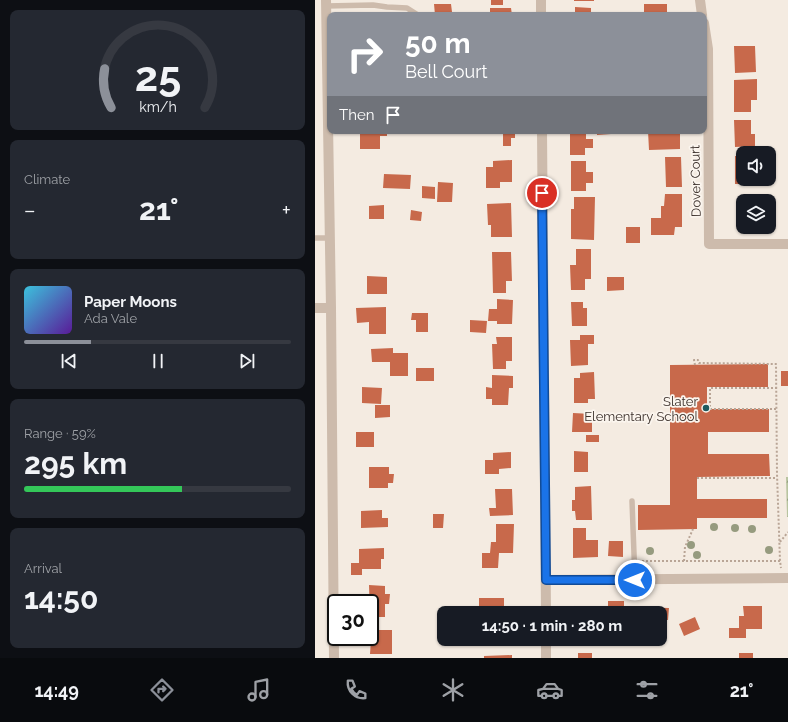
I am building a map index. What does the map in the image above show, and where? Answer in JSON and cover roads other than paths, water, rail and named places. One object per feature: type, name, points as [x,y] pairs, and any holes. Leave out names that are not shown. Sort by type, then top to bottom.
[{"type":"street","points":[[541,0],[541,12]]},
{"type":"street","points":[[700,0],[702,12]]},
{"type":"street","points":[[326,3],[327,26]]},
{"type":"street","name":"Dover Court","points":[[707,42],[709,244],[788,244]]},
{"type":"street","points":[[329,134],[334,658]]},
{"type":"street","points":[[542,134],[546,606]]},
{"type":"street","points":[[315,308],[331,308]]},
{"type":"street","points":[[546,580],[788,578]]},
{"type":"street","points":[[546,646],[546,658]]},
{"type":"lane","points":[[326,3],[407,8],[413,12]]},
{"type":"lane","points":[[315,238],[330,238]]},
{"type":"lane","points":[[632,501],[635,580]]},
{"type":"place","name":"Slater Elementary School","points":[[706,408]]}]
